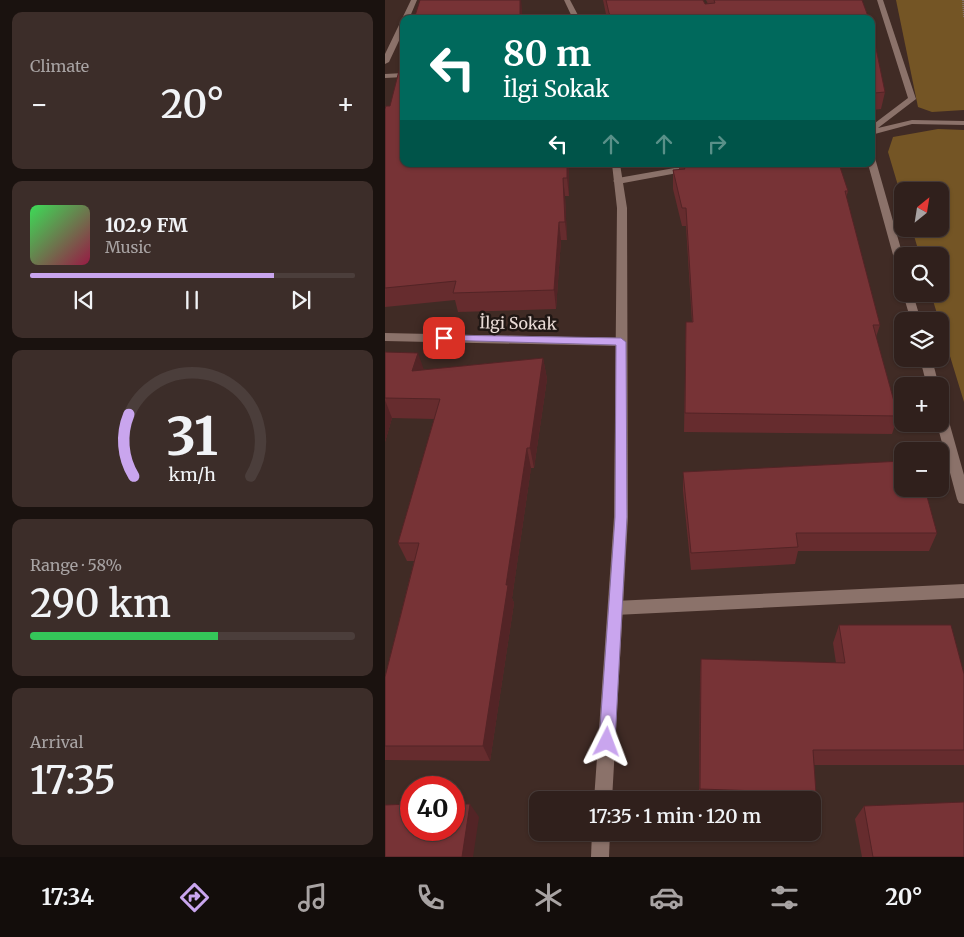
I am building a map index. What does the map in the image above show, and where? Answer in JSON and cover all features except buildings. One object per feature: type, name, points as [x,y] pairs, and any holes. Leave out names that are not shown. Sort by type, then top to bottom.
[{"type":"street","points":[[407,15],[414,0]]},
{"type":"street","points":[[567,0],[575,15]]},
{"type":"street","points":[[875,129],[912,99],[880,0]]},
{"type":"street","points":[[385,62],[400,30]]},
{"type":"street","points":[[385,76],[400,75]]},
{"type":"street","points":[[875,131],[912,122],[964,123]]},
{"type":"street","points":[[604,791],[621,517],[622,208],[616,167]]},
{"type":"street","points":[[618,181],[694,167]]},
{"type":"street","points":[[874,167],[896,247]]},
{"type":"street","name":"İlgi Sokak","points":[[385,337],[621,342]]},
{"type":"street","points":[[946,432],[964,499]]},
{"type":"street","points":[[615,608],[964,591]]},
{"type":"street","points":[[600,857],[601,841]]},
{"type":"path","points":[[963,0],[964,17]]},
{"type":"shaded area","points":[[896,0],[964,0],[964,110],[932,112],[918,107]]},
{"type":"shaded area","points":[[938,129],[964,130],[964,402],[949,353],[949,312],[936,312],[933,302],[949,302],[949,247],[917,247],[915,238],[949,238],[949,182],[897,182],[888,152],[893,137]]},
{"type":"route","points":[[444,338],[621,342],[621,517],[607,742]]}]
